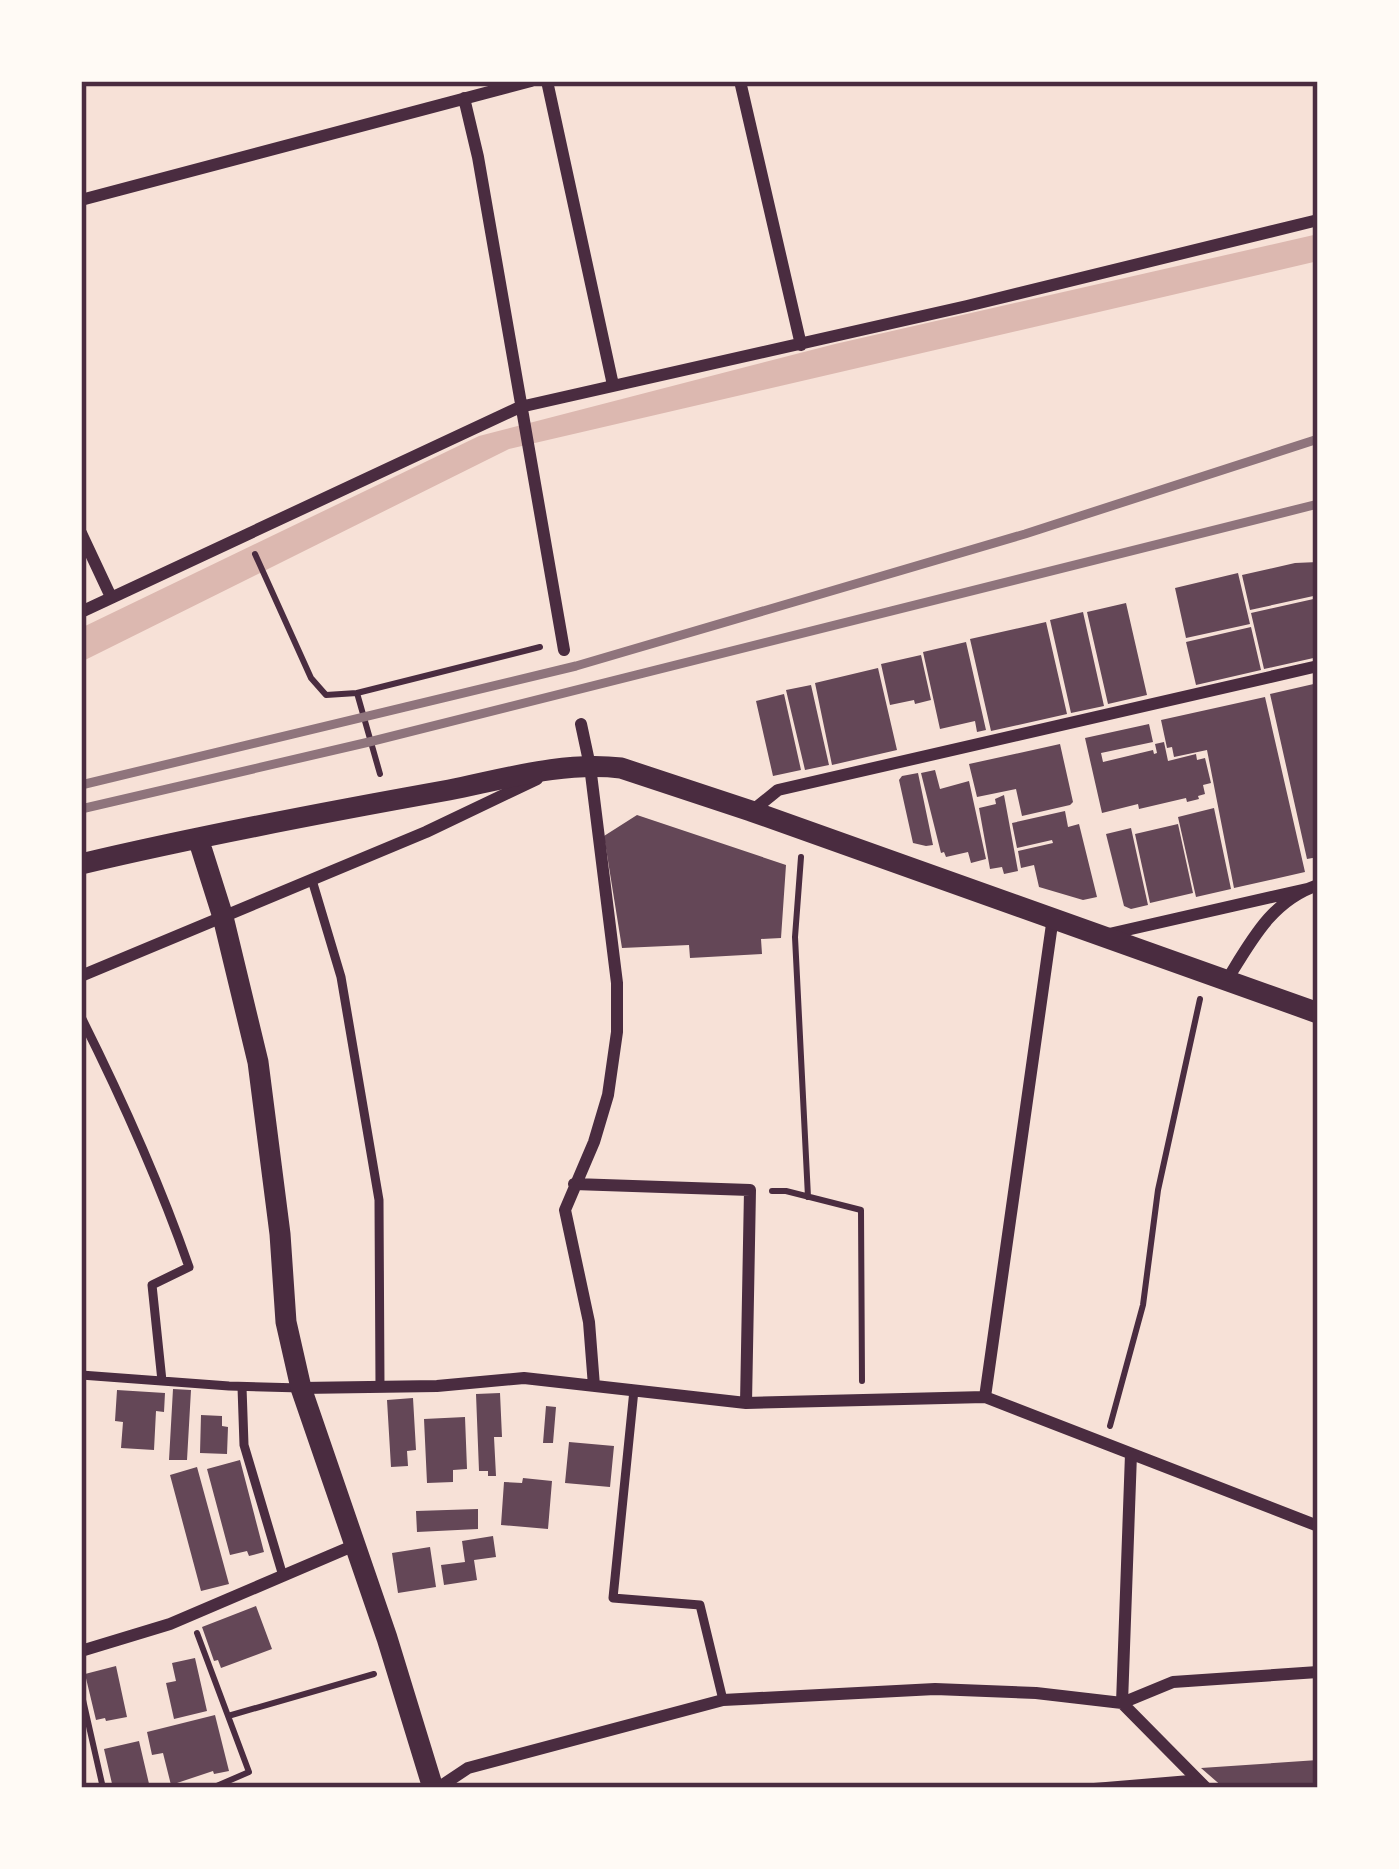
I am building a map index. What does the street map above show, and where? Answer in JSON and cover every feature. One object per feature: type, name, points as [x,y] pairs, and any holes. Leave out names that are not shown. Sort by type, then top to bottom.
[{"type":"street","points":[[81,200],[531,81]]},
{"type":"street","points":[[547,81],[614,385]]},
{"type":"street","points":[[740,81],[801,345]]},
{"type":"street","points":[[464,98],[564,645]]},
{"type":"street","points":[[81,612],[520,407],[801,345],[1318,220]]},
{"type":"street","points":[[81,533],[111,597]]},
{"type":"street","points":[[751,811],[778,790],[1318,666]]},
{"type":"street","points":[[581,724],[617,983],[608,1095],[566,1210],[589,1322],[595,1385]]},
{"type":"street","points":[[81,864],[557,770],[621,768],[1318,1013]]},
{"type":"street","points":[[81,976],[426,832],[557,770]]},
{"type":"street","points":[[198,838],[223,917],[258,1062],[286,1322],[301,1388],[435,1788],[468,1768],[723,1700],[935,1689],[1122,1703],[1173,1682],[1318,1672]]},
{"type":"street","points":[[1102,935],[1312,887]]},
{"type":"street","points":[[1217,976],[1268,917],[1312,887]]},
{"type":"street","points":[[985,1397],[1052,917]]},
{"type":"street","points":[[574,1184],[750,1190],[746,1403]]},
{"type":"street","points":[[301,1388],[437,1386],[524,1378],[746,1403],[985,1397],[1318,1526]]},
{"type":"street","points":[[1131,1454],[1122,1703],[1201,1784]]},
{"type":"street","points":[[81,1652],[190,1616],[355,1545]]},
{"type":"lane","points":[[312,880],[341,977],[379,1199],[380,1387]]},
{"type":"lane","points":[[81,1017],[122,1097],[189,1267],[152,1285],[162,1381]]},
{"type":"lane","points":[[81,1375],[301,1388]]},
{"type":"lane","points":[[242,1387],[244,1445],[283,1576]]},
{"type":"lane","points":[[634,1390],[613,1598],[700,1605],[723,1700]]},
{"type":"lane","points":[[1088,1788],[1201,1784]]},
{"type":"path","points":[[247,537],[311,678],[326,695],[357,693],[564,645]]},
{"type":"path","points":[[357,693],[388,801]]},
{"type":"path","points":[[803,830],[795,937],[808,1197]]},
{"type":"path","points":[[1105,1443],[1143,1305],[1157,1190],[1217,976]]},
{"type":"path","points":[[750,1190],[786,1191],[861,1210],[862,1400]]},
{"type":"path","points":[[190,1616],[249,1772],[212,1788]]},
{"type":"path","points":[[228,1716],[397,1667]]},
{"type":"path","points":[[81,1691],[103,1788]]},
{"type":"shaded area","points":[[1318,234],[1318,261],[509,449],[81,662],[81,628],[479,436],[835,344]]},
{"type":"building","points":[[1318,562],[1318,595],[1250,610],[1242,575]]},
{"type":"building","points":[[1238,573],[1250,624],[1186,638],[1175,588]]},
{"type":"building","points":[[1318,598],[1318,657],[1264,669],[1251,613]]},
{"type":"building","points":[[1126,603],[1147,695],[1108,704],[1087,612]]},
{"type":"building","points":[[1083,612],[1104,706],[1071,713],[1050,620]]},
{"type":"building","points":[[1046,622],[1067,714],[991,731],[970,639]]},
{"type":"building","points":[[1251,627],[1261,670],[1196,685],[1186,642]]},
{"type":"building","points":[[966,642],[986,730],[977,732],[975,721],[940,729],[923,652]]},
{"type":"building","points":[[921,655],[931,700],[890,705],[881,664]]},
{"type":"building","points":[[878,668],[897,750],[832,765],[815,683]]},
{"type":"building","points":[[1318,683],[1318,857],[1307,859],[1270,694]]},
{"type":"building","points":[[811,685],[829,765],[805,770],[786,690]]},
{"type":"building","points":[[784,694],[801,770],[773,776],[756,701]]},
{"type":"building","points":[[1265,697],[1305,872],[1234,888],[1207,750],[1174,757],[1172,747],[1167,748],[1161,720]]},
{"type":"building","points":[[1149,724],[1153,742],[1101,753],[1103,762],[1153,750],[1154,754],[1155,744],[1164,742],[1168,761],[1196,754],[1197,760],[1205,758],[1211,783],[1203,785],[1205,794],[1199,799],[1139,809],[1138,804],[1102,813],[1085,738]]},
{"type":"building","points":[[1060,744],[1070,805],[1022,816],[1016,789],[977,797],[969,764]]},
{"type":"building","points":[[935,770],[940,789],[969,781],[986,859],[971,863],[968,852],[946,857],[941,853],[921,773]]},
{"type":"building","points":[[918,773],[933,845],[913,843],[899,780]]},
{"type":"building","points":[[1004,795],[1018,871],[1004,874],[1002,867],[990,869],[979,808],[996,804],[995,799]]},
{"type":"building","points":[[1214,808],[1231,889],[1196,897],[1178,817]]},
{"type":"building","points":[[1065,811],[1068,827],[1079,824],[1097,897],[1083,900],[1039,887],[1034,865],[1021,868],[1018,851],[1053,843],[1017,848],[1012,823]]},
{"type":"building","points":[[637,815],[786,865],[781,938],[761,939],[762,954],[690,958],[689,945],[622,948],[604,836]]},
{"type":"building","points":[[1178,824],[1193,893],[1150,903],[1135,834]]},
{"type":"building","points":[[1131,828],[1148,905],[1131,909],[1124,906],[1106,834]]},
{"type":"building","points":[[173,1389],[191,1390],[187,1460],[169,1460]]},
{"type":"building","points":[[117,1390],[165,1393],[164,1412],[156,1411],[154,1450],[121,1448],[123,1422],[115,1421]]},
{"type":"building","points":[[500,1393],[502,1437],[494,1437],[496,1476],[488,1476],[488,1471],[479,1471],[476,1394]]},
{"type":"building","points":[[413,1398],[416,1450],[407,1451],[408,1466],[391,1467],[387,1400]]},
{"type":"building","points":[[546,1406],[556,1407],[553,1443],[543,1443]]},
{"type":"building","points":[[201,1415],[222,1416],[222,1426],[228,1427],[227,1454],[200,1453]]},
{"type":"building","points":[[465,1417],[467,1469],[453,1470],[453,1482],[427,1483],[424,1419]]},
{"type":"building","points":[[569,1442],[614,1446],[610,1487],[565,1483]]},
{"type":"building","points":[[240,1460],[264,1552],[249,1556],[247,1551],[230,1555],[207,1469]]},
{"type":"building","points":[[197,1467],[229,1584],[201,1591],[170,1475]]},
{"type":"building","points":[[523,1478],[552,1481],[548,1529],[501,1525],[504,1482],[522,1483]]},
{"type":"building","points":[[478,1509],[478,1529],[417,1532],[416,1511]]},
{"type":"building","points":[[493,1536],[496,1557],[474,1560],[477,1580],[444,1585],[441,1565],[465,1562],[462,1541]]},
{"type":"building","points":[[430,1547],[436,1587],[398,1593],[392,1553]]},
{"type":"building","points":[[256,1606],[272,1649],[221,1668],[202,1627]]},
{"type":"building","points":[[195,1658],[207,1711],[174,1719],[166,1683],[176,1681],[172,1663]]},
{"type":"building","points":[[116,1666],[127,1717],[96,1720],[85,1674]]},
{"type":"building","points":[[215,1715],[229,1771],[213,1771],[171,1785],[163,1753],[152,1755],[147,1732]]},
{"type":"building","points":[[139,1741],[150,1788],[113,1788],[104,1749]]},
{"type":"building","points":[[1318,1760],[1316,1788],[1224,1788],[1201,1768]]},
{"type":"railway","points":[[81,785],[576,666],[1025,534],[1318,439]]},
{"type":"railway","points":[[81,809],[369,742],[1318,504]]}]
